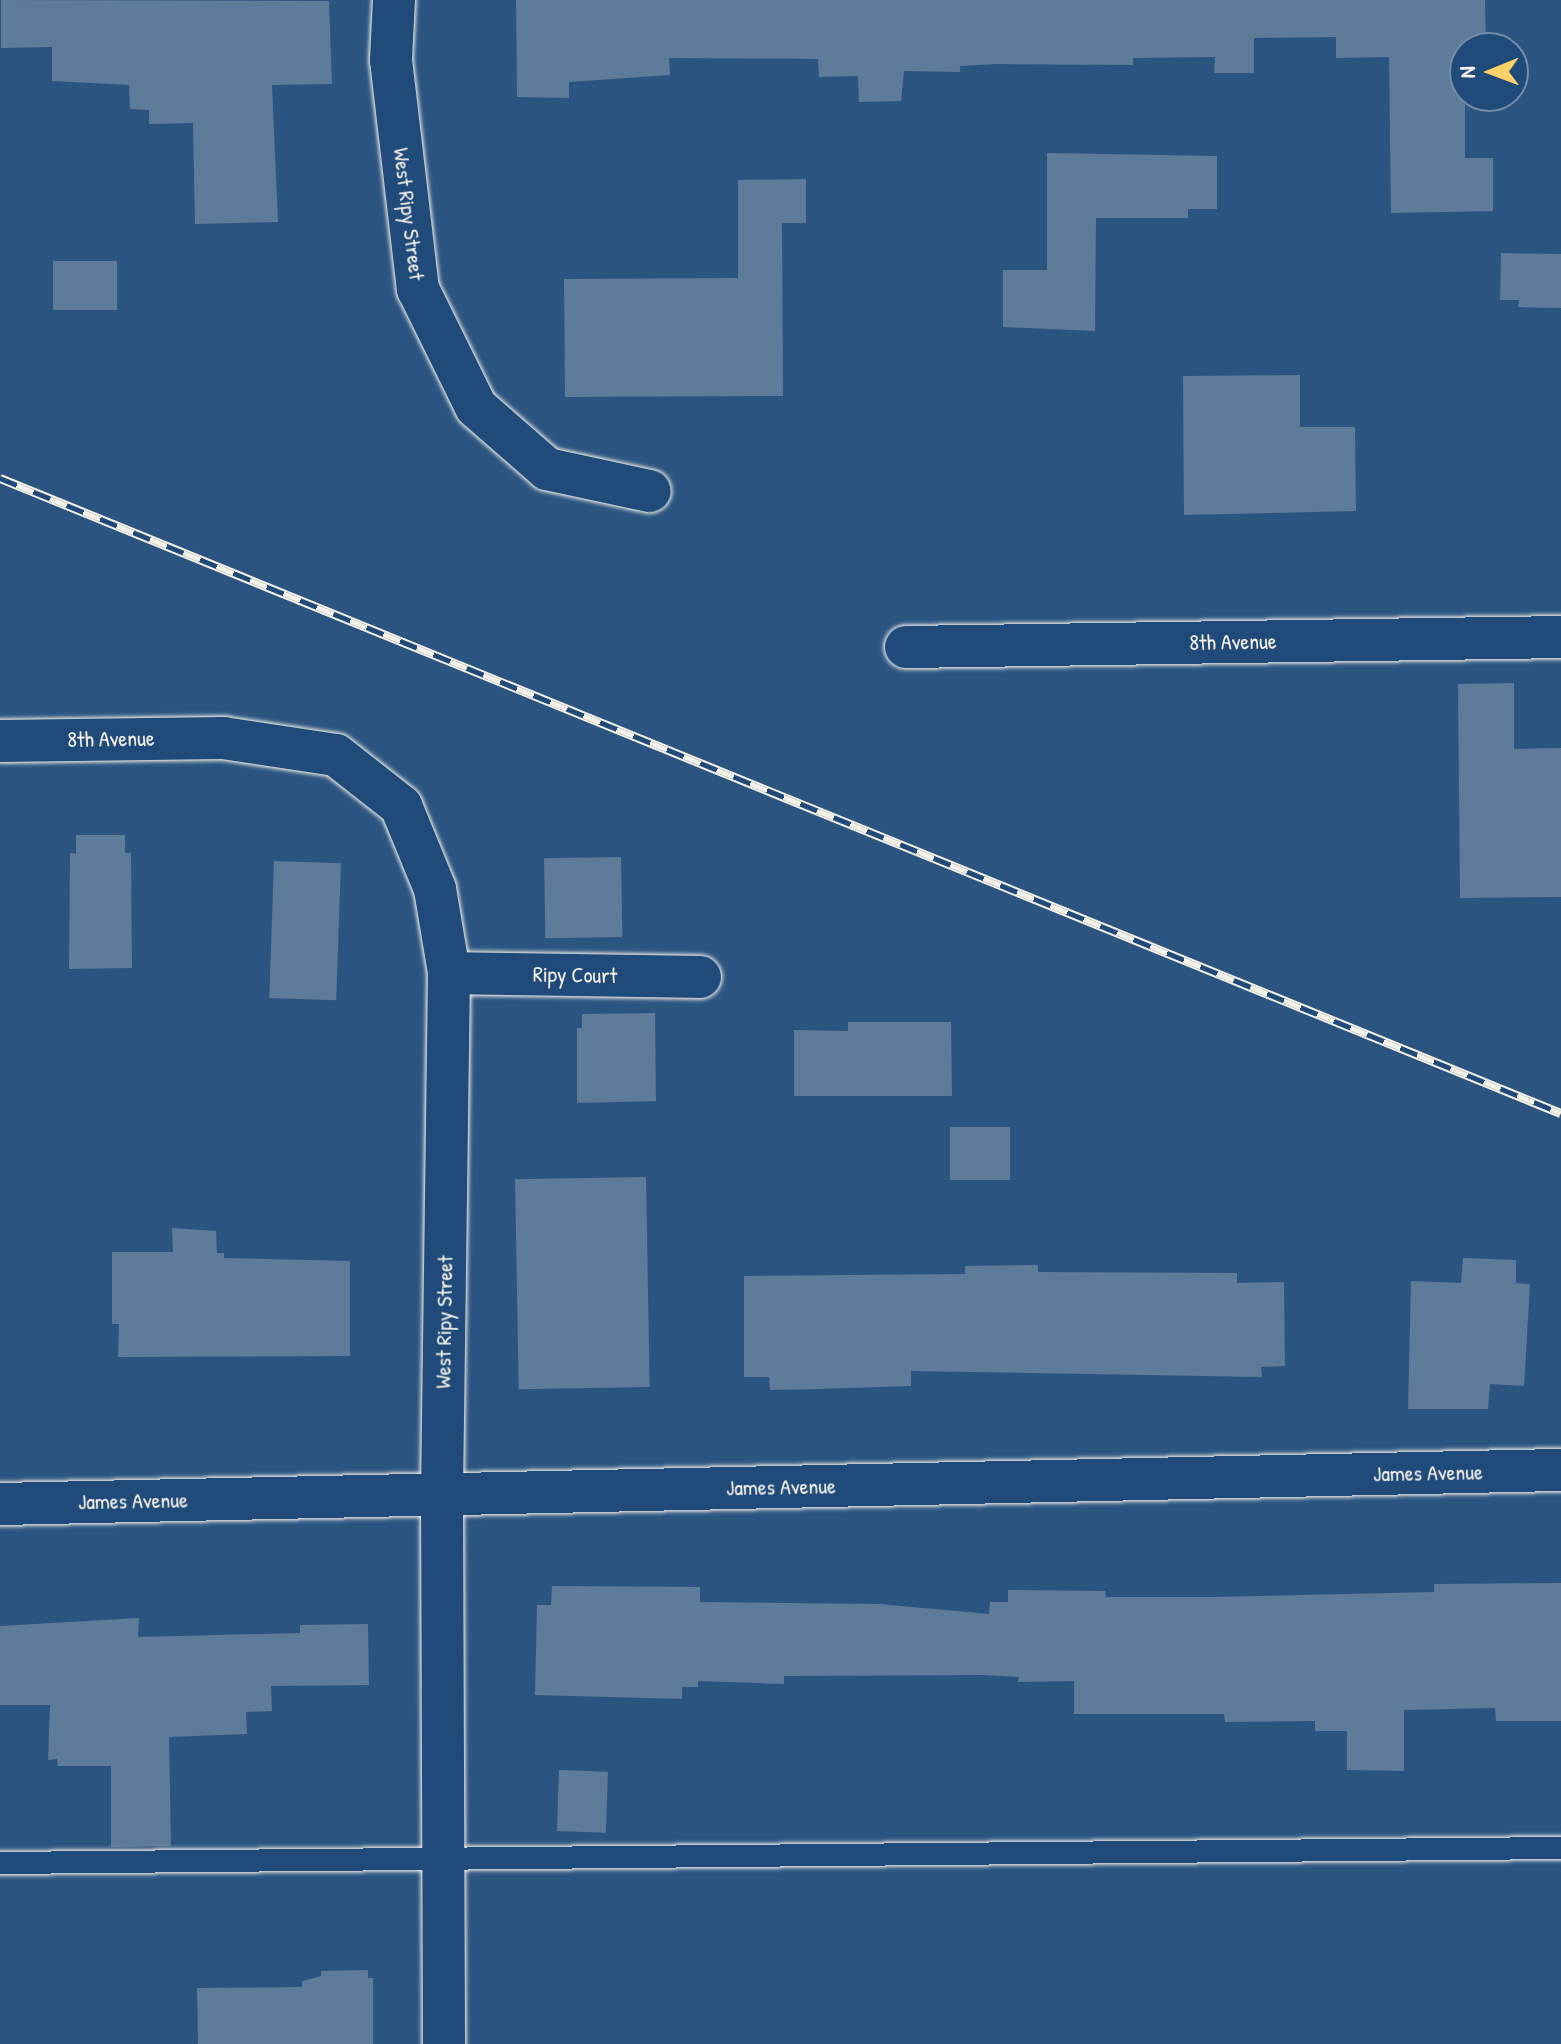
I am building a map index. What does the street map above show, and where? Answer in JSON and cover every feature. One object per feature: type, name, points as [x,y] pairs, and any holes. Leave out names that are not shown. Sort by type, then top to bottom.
[{"type":"street","name":"West Ripy Street","points":[[394,0],[391,60],[418,289],[476,407],[547,469],[650,491]]},
{"type":"street","name":"8th Avenue","points":[[906,647],[1561,637]]},
{"type":"street","name":"West Ripy Street","points":[[223,738],[336,755],[401,806],[435,889],[449,973],[442,1494],[444,2044]]},
{"type":"street","name":"8th Avenue","points":[[0,741],[223,738]]},
{"type":"street","name":"Ripy Court","points":[[449,973],[700,977]]},
{"type":"street","name":"James Avenue","points":[[0,1504],[1561,1470]]},
{"type":"lane","points":[[0,1863],[1561,1848]]},
{"type":"building","points":[[1,0],[329,1],[332,84],[272,85],[278,222],[195,224],[193,123],[149,124],[149,110],[130,109],[129,85],[52,81],[52,47],[1,48]]},
{"type":"building","points":[[516,0],[1485,0],[1486,32],[1449,32],[1449,112],[1465,112],[1465,158],[1493,158],[1493,211],[1391,213],[1389,57],[1336,58],[1336,37],[1254,38],[1254,73],[1214,73],[1215,57],[1133,58],[1133,65],[997,64],[960,66],[960,72],[904,71],[901,101],[859,102],[858,76],[819,77],[818,59],[669,58],[670,75],[569,82],[569,98],[517,97]]},
{"type":"building","points":[[1047,153],[1217,156],[1217,209],[1188,209],[1188,218],[1096,218],[1095,331],[1003,327],[1003,270],[1047,270]]},
{"type":"building","points":[[806,179],[806,223],[782,223],[783,396],[565,397],[564,279],[738,278],[738,180]]},
{"type":"building","points":[[1501,253],[1561,254],[1561,308],[1518,307],[1519,300],[1500,300]]},
{"type":"building","points":[[53,261],[117,261],[117,310],[53,310]]},
{"type":"building","points":[[1300,375],[1300,427],[1355,427],[1356,511],[1184,515],[1183,376]]},
{"type":"building","points":[[1514,683],[1514,749],[1561,748],[1561,897],[1460,898],[1458,684]]},
{"type":"building","points":[[76,835],[125,835],[125,853],[131,853],[132,968],[69,969],[70,853],[76,854]]},
{"type":"building","points":[[621,857],[622,937],[545,938],[544,858]]},
{"type":"building","points":[[274,861],[341,863],[336,1000],[269,998]]},
{"type":"building","points":[[655,1013],[656,1101],[577,1103],[577,1028],[582,1028],[582,1014]]},
{"type":"building","points":[[848,1022],[951,1022],[952,1096],[794,1096],[794,1030],[848,1031]]},
{"type":"building","points":[[950,1127],[1010,1127],[1010,1180],[950,1180]]},
{"type":"building","points":[[646,1177],[650,1387],[519,1389],[515,1179]]},
{"type":"building","points":[[172,1228],[216,1231],[217,1253],[224,1253],[224,1258],[350,1261],[350,1356],[118,1357],[119,1324],[112,1324],[112,1252],[173,1252]]},
{"type":"building","points":[[1463,1258],[1516,1260],[1516,1283],[1530,1284],[1524,1386],[1490,1384],[1488,1409],[1408,1409],[1411,1281],[1461,1283]]},
{"type":"building","points":[[1038,1265],[1038,1272],[1237,1273],[1237,1283],[1284,1282],[1285,1366],[1261,1367],[1262,1377],[911,1371],[911,1386],[770,1390],[769,1377],[744,1377],[744,1276],[965,1274],[965,1266]]},
{"type":"building","points":[[1561,1583],[1561,1721],[1496,1721],[1495,1708],[1404,1710],[1404,1771],[1347,1770],[1347,1731],[1315,1731],[1315,1721],[1225,1722],[1224,1714],[1074,1714],[1074,1681],[1018,1682],[1019,1677],[984,1675],[784,1676],[784,1684],[698,1681],[698,1687],[682,1687],[682,1699],[535,1695],[537,1605],[551,1605],[552,1586],[700,1587],[700,1602],[879,1604],[989,1614],[990,1602],[1008,1602],[1008,1590],[1105,1591],[1106,1597],[1212,1597],[1434,1592],[1434,1584]]},
{"type":"building","points":[[139,1618],[138,1637],[300,1633],[300,1625],[368,1624],[369,1685],[271,1686],[272,1711],[246,1712],[247,1734],[169,1737],[171,1846],[111,1847],[111,1766],[58,1766],[57,1759],[48,1760],[50,1705],[0,1705],[0,1626]]},
{"type":"building","points":[[559,1770],[608,1772],[606,1833],[557,1831]]},
{"type":"building","points":[[368,1970],[368,1978],[373,1978],[373,2044],[198,2044],[197,1988],[302,1987],[302,1981],[321,1976],[321,1971]]},
{"type":"railway","points":[[0,478],[1561,1113]]}]
